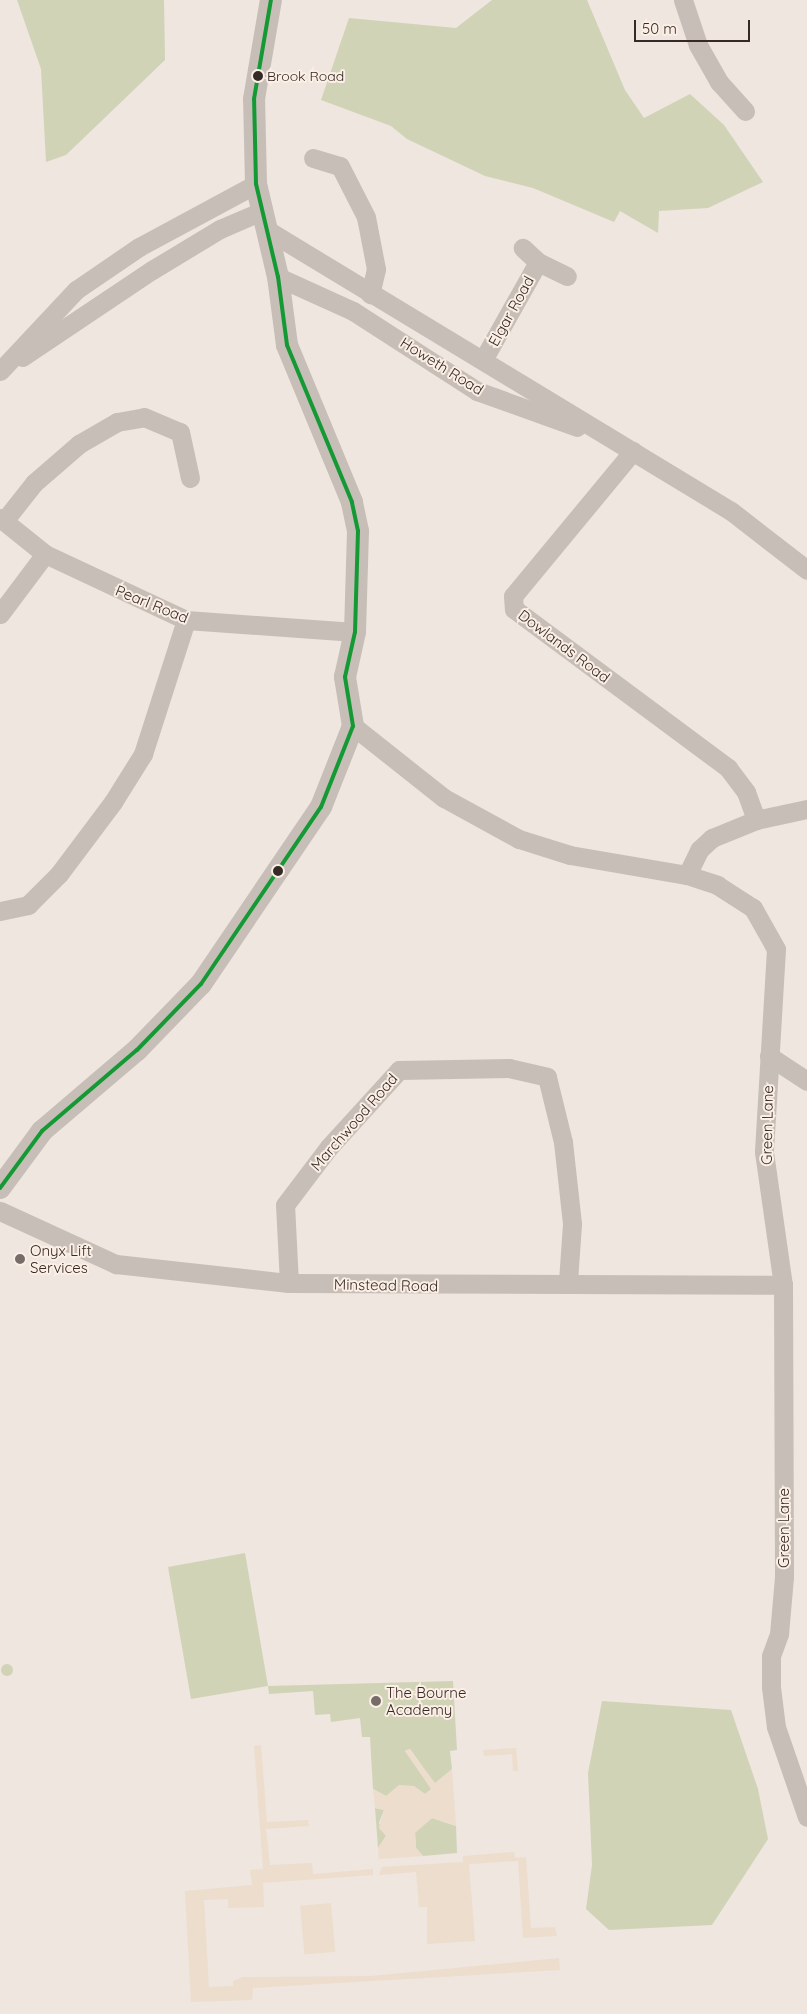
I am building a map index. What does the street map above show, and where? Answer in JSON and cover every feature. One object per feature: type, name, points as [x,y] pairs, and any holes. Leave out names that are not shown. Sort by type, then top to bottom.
[{"type":"street","points":[[0,1186],[42,1131],[137,1050],[200,984],[321,808],[353,726],[345,677],[355,632],[358,531],[352,502],[291,358],[278,277],[256,184],[254,99],[271,0]]},
{"type":"street","points":[[683,0],[698,45],[719,82],[745,110]]},
{"type":"street","points":[[313,158],[340,166],[366,217],[376,269],[370,294]]},
{"type":"street","points":[[0,371],[76,290],[139,247],[256,184]]},
{"type":"street","points":[[0,371],[152,270],[220,229],[265,220]]},
{"type":"street","name":"Howeth Road","points":[[265,220],[370,294],[484,360],[731,511],[807,570]]},
{"type":"street","name":"Elgar Road","points":[[522,248],[538,262],[567,276]]},
{"type":"street","name":"Elgar Road","points":[[484,360],[538,262]]},
{"type":"street","name":"Howeth Road","points":[[278,277],[353,311],[477,391],[614,440]]},
{"type":"street","points":[[2,520],[34,483],[80,444],[117,422],[144,417],[180,432],[190,478]]},
{"type":"street","name":"Dowlands Road","points":[[633,451],[512,596],[514,609],[728,768],[746,792],[756,820]]},
{"type":"street","name":"Pearl Road","points":[[2,520],[45,554],[186,620],[355,632]]},
{"type":"street","points":[[0,614],[45,554]]},
{"type":"street","points":[[0,911],[28,905],[59,874],[113,802],[143,754],[186,620]]},
{"type":"street","name":"Green Lane","points":[[353,726],[444,798],[518,839],[570,855],[687,875],[717,885],[753,908],[776,949],[764,1152],[784,1285],[784,1577],[779,1634],[771,1656],[771,1687],[776,1727],[807,1817]]},
{"type":"street","points":[[687,875],[705,843],[756,820],[807,809]]},
{"type":"street","points":[[769,1056],[807,1081]]},
{"type":"street","name":"Marchwood Road","points":[[289,1283],[286,1205],[329,1148],[399,1070],[509,1068],[547,1077],[563,1142],[572,1224],[568,1281]]},
{"type":"street","name":"Minstead Road","points":[[0,1211],[116,1264],[289,1283],[438,1286],[568,1281],[784,1285]]},
{"type":"green space","points":[[17,0],[164,0],[165,60],[66,155],[46,162],[41,69]]},
{"type":"green space","points":[[492,0],[587,0],[625,90],[644,118],[690,94],[724,125],[763,182],[708,208],[659,211],[658,233],[620,211],[614,222],[533,188],[485,176],[407,139],[391,126],[321,100],[349,18],[456,28]]},
{"type":"green space","points":[[245,1553],[268,1686],[191,1699],[168,1567]]},
{"type":"green space","points":[[7,1664],[13,1670],[7,1676],[1,1670]]},
{"type":"green space","points":[[453,1681],[457,1750],[450,1751],[452,1769],[435,1784],[410,1749],[405,1751],[432,1789],[425,1794],[413,1786],[386,1796],[373,1789],[370,1737],[362,1737],[360,1718],[331,1722],[330,1714],[315,1715],[313,1691],[269,1694],[268,1686]]},
{"type":"green space","points":[[602,1701],[731,1710],[758,1789],[768,1839],[712,1925],[609,1930],[586,1909],[592,1865],[588,1773]]},
{"type":"green space","points":[[375,1808],[384,1810],[379,1823],[386,1836],[378,1848]]},
{"type":"green space","points":[[432,1818],[456,1826],[457,1853],[423,1856],[416,1848],[415,1832]]},
{"type":"shaded area","points":[[261,1745],[267,1822],[308,1820],[309,1826],[266,1829],[270,1865],[312,1863],[313,1874],[373,1869],[373,1875],[263,1883],[264,1907],[228,1908],[228,1899],[204,1900],[209,1987],[233,1986],[233,1981],[243,1977],[371,1976],[559,1958],[560,1970],[253,1988],[252,2000],[191,2002],[185,1891],[252,1885],[250,1870],[263,1869],[254,1746]]},
{"type":"shaded area","points":[[516,1748],[518,1771],[513,1771],[512,1754],[484,1756],[483,1750]]},
{"type":"shaded area","points":[[409,1749],[435,1783],[452,1769],[456,1826],[432,1818],[415,1833],[416,1848],[423,1856],[379,1859],[378,1848],[386,1836],[379,1828],[384,1810],[375,1808],[373,1789],[386,1796],[399,1785],[414,1786],[425,1794],[431,1789],[405,1751]]},
{"type":"shaded area","points":[[514,1852],[515,1858],[526,1857],[531,1928],[555,1927],[557,1936],[523,1938],[518,1861],[469,1864],[475,1941],[427,1944],[427,1907],[419,1907],[416,1872],[379,1875],[382,1867],[463,1862],[463,1856]]},
{"type":"shaded area","points":[[331,1903],[335,1952],[304,1955],[300,1906]]},
{"type":"transit line","points":[[0,1188],[42,1131],[137,1050],[201,984],[321,807],[353,726],[345,677],[355,632],[358,531],[352,502],[287,345],[278,277],[256,184],[254,99],[271,0]]},
{"type":"place","name":"Brook Road","points":[[258,76]]},
{"type":"place","name":"Onyx Lift Services","points":[[20,1259]]},
{"type":"place","name":"The Bourne Academy","points":[[376,1701]]}]
